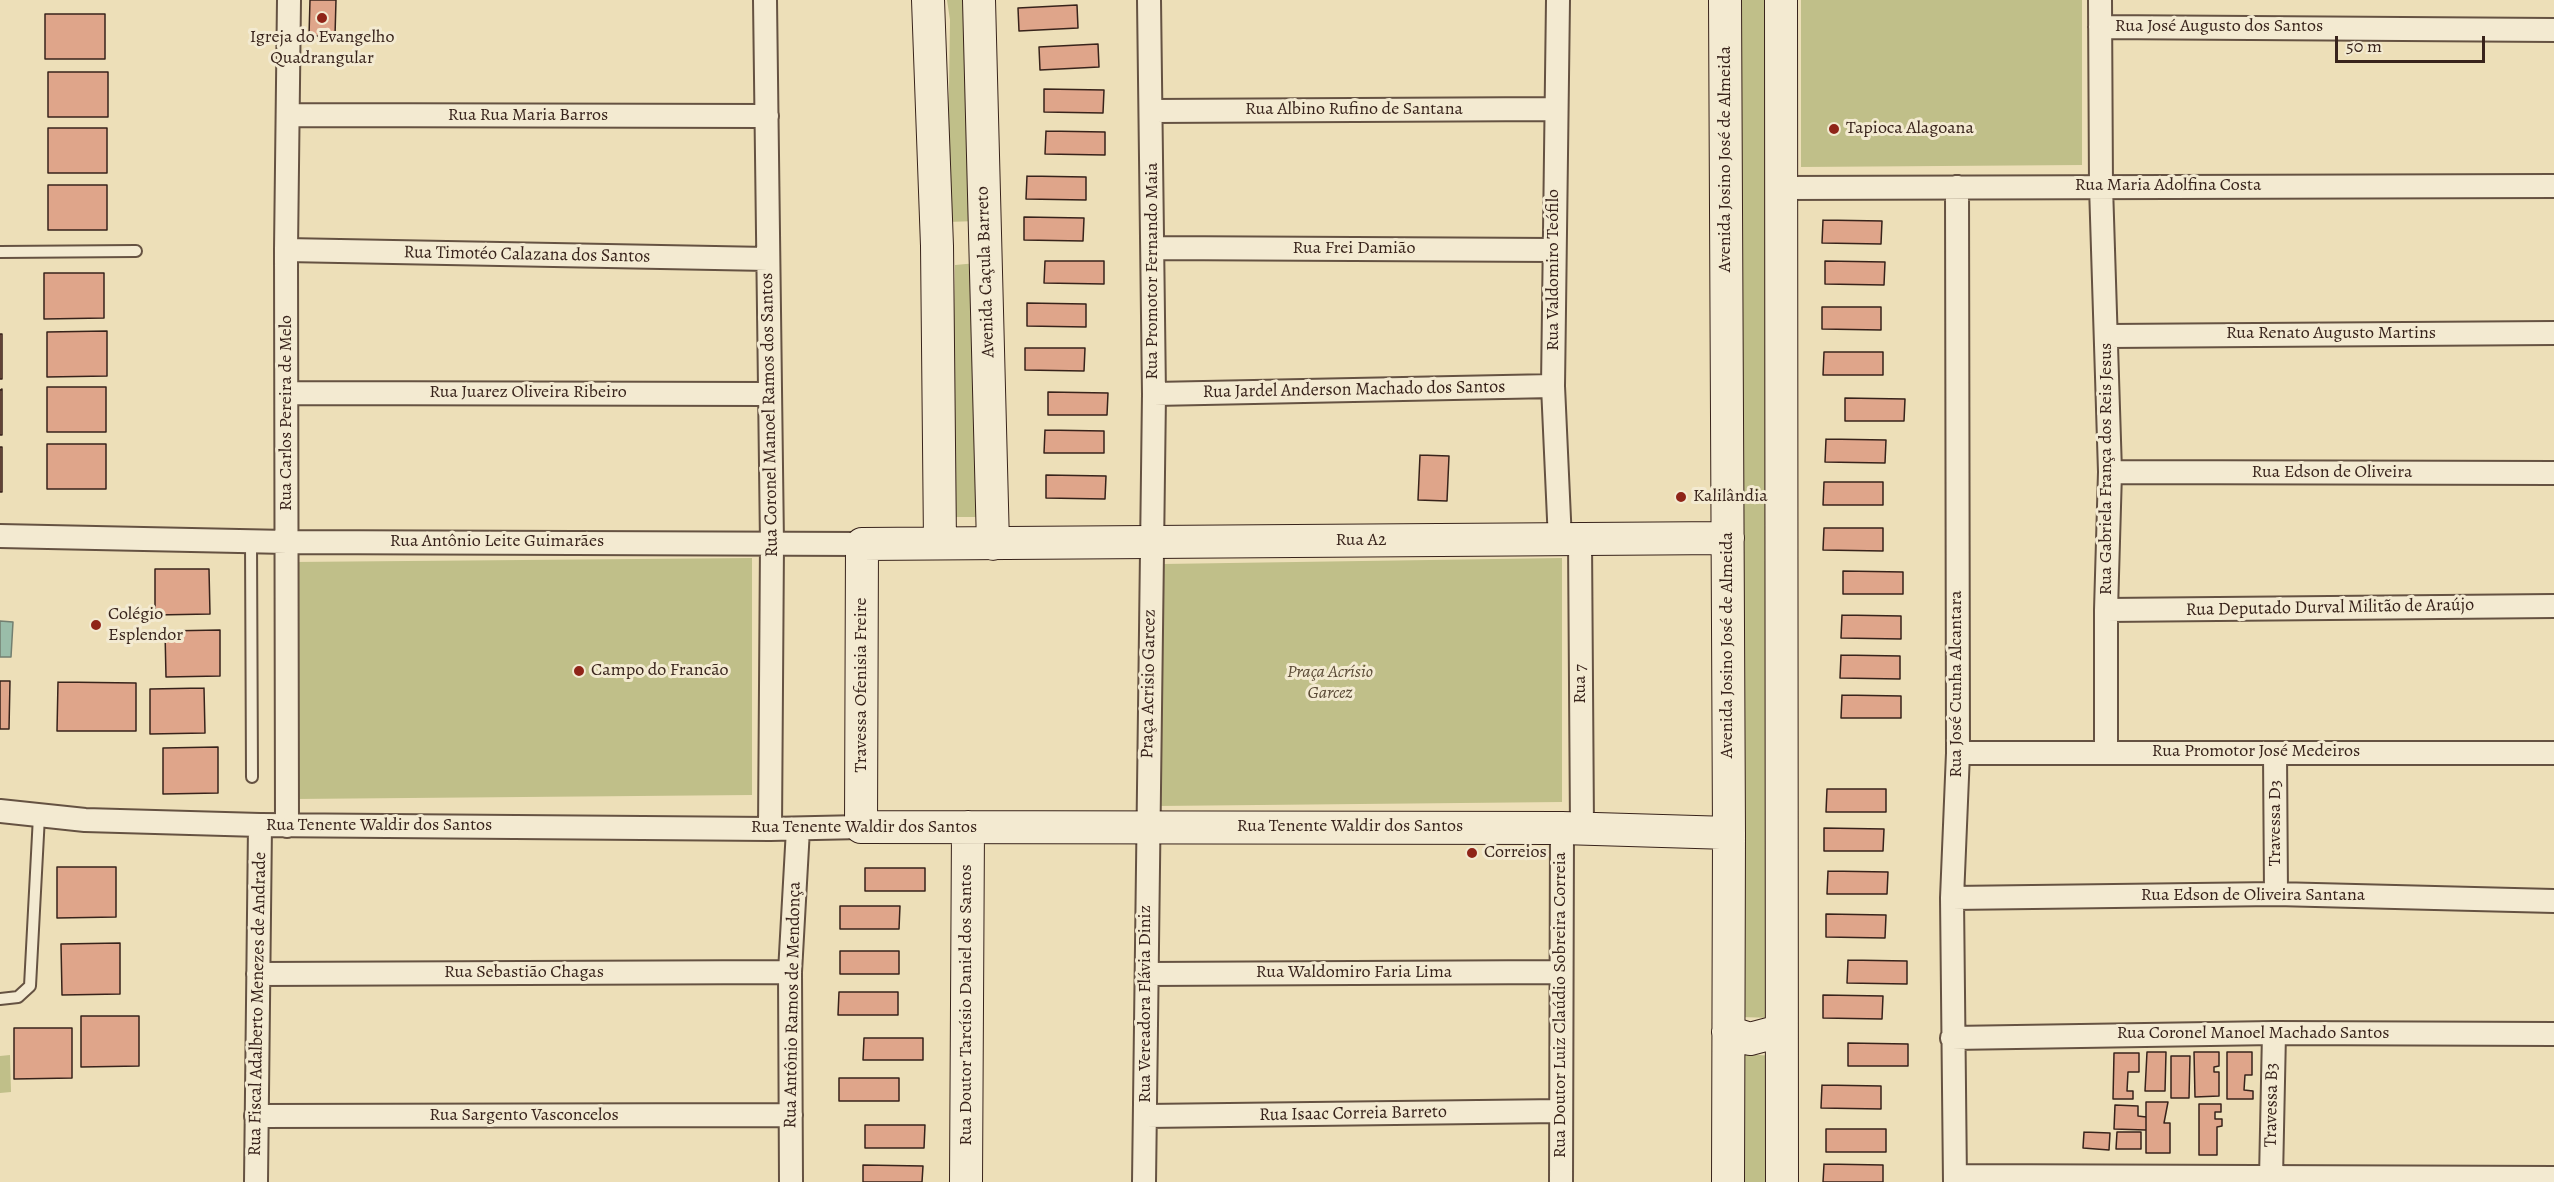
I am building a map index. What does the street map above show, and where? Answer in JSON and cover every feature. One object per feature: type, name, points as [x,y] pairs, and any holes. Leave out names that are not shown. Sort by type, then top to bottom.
[{"type":"street","name":"Rua Carlos Pereira de Melo","points":[[287,826],[286,250],[289,0]]},
{"type":"street","name":"Rua Coronel Manoel Ramos dos Santos","points":[[765,0],[772,543],[770,829]]},
{"type":"street","points":[[928,0],[937,246],[940,543]]},
{"type":"street","name":"Avenida Caçula Barreto","points":[[979,0],[993,544]]},
{"type":"street","name":"Rua Promotor Fernando Maia","points":[[1149,0],[1154,248],[1151,542]]},
{"type":"street","name":"Rua Valdomiro Teófilo","points":[[1558,0],[1553,386],[1570,540]]},
{"type":"street","name":"Avenida Josino José de Almeida","points":[[1725,0],[1730,833],[1728,1182]]},
{"type":"street","points":[[1781,0],[1780,1031],[1782,1182]]},
{"type":"street","name":"Rua Gabriela França dos Reis Jesus","points":[[2100,0],[2101,186],[2108,336],[2110,472],[2106,610],[2106,751]]},
{"type":"street","name":"Rua José Augusto dos Santos","points":[[2100,27],[2554,30]]},
{"type":"street","name":"Rua Albino Rufino de Santana","points":[[1152,111],[1556,109]]},
{"type":"street","name":"Rua Rua Maria Barros","points":[[288,115],[767,116]]},
{"type":"street","name":"Rua Maria Adolfina Costa","points":[[1782,188],[2554,186]]},
{"type":"street","name":"Rua José Cunha Alcantara","points":[[1955,1179],[1952,898],[1958,753],[1957,187]]},
{"type":"street","points":[[937,246],[985,246]]},
{"type":"street","name":"Rua Frei Damião","points":[[1154,248],[1554,250]]},
{"type":"street","name":"Rua Timotéo Calazana dos Santos","points":[[286,250],[768,259]]},
{"type":"street","name":"Rua Renato Augusto Martins","points":[[2108,336],[2554,333]]},
{"type":"street","name":"Rua Jardel Anderson Machado dos Santos","points":[[1154,394],[1553,386]]},
{"type":"street","name":"Rua Juarez Oliveira Ribeiro","points":[[287,393],[770,394]]},
{"type":"street","name":"Rua Edson de Oliveira","points":[[2110,472],[2554,473]]},
{"type":"street","name":"Rua Antônio Leite Guimarães","points":[[0,536],[287,542],[993,544]]},
{"type":"street","name":"Rua A2","points":[[993,544],[1728,538]]},
{"type":"street","name":"Rua 7","points":[[1570,540],[1572,828]]},
{"type":"street","name":"Praça Acrisio Garcez","points":[[1147,826],[1151,542]]},
{"type":"street","name":"Travessa Ofenisia Freire","points":[[861,827],[862,544]]},
{"type":"street","name":"Rua Deputado Durval Militão de Araújo","points":[[2106,610],[2554,606]]},
{"type":"street","name":"Rua Promotor José Medeiros","points":[[1958,753],[2106,751],[2554,753]]},
{"type":"street","name":"Travessa D3","points":[[2275,753],[2276,894]]},
{"type":"street","name":"Rua Tenente Waldir dos Santos","points":[[0,811],[85,820],[287,826],[770,829],[1147,826],[1572,828],[1730,833]]},
{"type":"street","name":"Rua Fiscal Adalberto Menezes de Andrade","points":[[256,1182],[260,825]]},
{"type":"street","name":"Rua Vereadora Flávia Diniz","points":[[1144,1182],[1147,826]]},
{"type":"street","name":"Rua Doutor Tarcísio Daniel dos Santos","points":[[966,1182],[968,827]]},
{"type":"street","name":"Rua Doutor Luiz Claúdio Sobreira Correia","points":[[1561,1182],[1560,972],[1572,828]]},
{"type":"street","name":"Rua Antônio Ramos de Mendonça","points":[[791,1182],[790,972],[798,829]]},
{"type":"street","name":"Rua Edson de Oliveira Santana","points":[[1952,898],[2276,894],[2554,901]]},
{"type":"street","name":"Rua Sebastião Chagas","points":[[258,974],[790,972]]},
{"type":"street","name":"Rua Waldomiro Faria Lima","points":[[1147,974],[1560,972]]},
{"type":"street","points":[[1728,1032],[1750,1039],[1780,1031]]},
{"type":"street","name":"Rua Coronel Manoel Machado Santos","points":[[1952,1038],[2274,1033],[2554,1034]]},
{"type":"street","name":"Travessa B3","points":[[2271,1178],[2274,1033]]},
{"type":"street","name":"Rua Isaac Correia Barreto","points":[[1146,1116],[1561,1111]]},
{"type":"street","name":"Rua Sargento Vasconcelos","points":[[256,1116],[791,1115]]},
{"type":"street","points":[[1955,1179],[2554,1178]]},
{"type":"lane","points":[[0,252],[136,251]]},
{"type":"lane","points":[[251,541],[252,777]]},
{"type":"lane","points":[[0,999],[18,997],[30,986],[39,816]]},
{"type":"green space","points":[[947,0],[967,0],[977,221],[947,222],[950,20]]},
{"type":"green space","points":[[1739,0],[1772,0],[1774,1018],[1740,1017]]},
{"type":"green space","points":[[1801,0],[2082,0],[2082,165],[1801,167]]},
{"type":"green space","points":[[977,263],[977,517],[951,517],[955,265]]},
{"type":"green space","points":[[752,558],[752,795],[294,799],[293,562]]},
{"type":"green space","name":"Praça Acrísio Garcez","points":[[1562,558],[1562,802],[1157,806],[1163,564]]},
{"type":"green space","points":[[1742,1054],[1776,1056],[1773,1182],[1741,1182]]},
{"type":"green space","points":[[10,1055],[11,1092],[0,1093],[0,1056]]},
{"type":"shaded area","points":[[0,621],[13,622],[11,657],[0,657]]},
{"type":"building","name":"Igreja do Evangelho Quadrangular","points":[[310,0],[336,0],[335,36],[309,36]]},
{"type":"building","points":[[1077,5],[1078,28],[1019,31],[1018,8]]},
{"type":"building","points":[[45,14],[105,14],[105,59],[45,59]]},
{"type":"building","points":[[1098,44],[1099,67],[1040,70],[1039,47]]},
{"type":"building","points":[[48,72],[108,72],[108,117],[48,117]]},
{"type":"building","points":[[1044,89],[1104,90],[1103,113],[1044,112]]},
{"type":"building","points":[[48,128],[107,128],[107,173],[48,173]]},
{"type":"building","points":[[1046,131],[1105,132],[1105,155],[1045,154]]},
{"type":"building","points":[[1027,176],[1086,177],[1086,200],[1026,199]]},
{"type":"building","points":[[48,185],[107,185],[107,230],[48,230]]},
{"type":"building","points":[[1024,217],[1084,218],[1083,241],[1024,240]]},
{"type":"building","points":[[1823,220],[1882,221],[1881,244],[1822,243]]},
{"type":"building","points":[[1045,261],[1104,261],[1104,284],[1044,283]]},
{"type":"building","points":[[1825,261],[1885,262],[1884,285],[1825,284]]},
{"type":"building","points":[[44,273],[104,273],[104,318],[44,319]]},
{"type":"building","points":[[1027,303],[1086,304],[1086,327],[1027,326]]},
{"type":"building","points":[[1822,307],[1881,307],[1881,330],[1822,329]]},
{"type":"building","points":[[107,331],[107,376],[47,377],[47,332]]},
{"type":"building","points":[[0,334],[2,334],[2,379],[0,379]]},
{"type":"building","points":[[1025,348],[1085,348],[1084,371],[1025,370]]},
{"type":"building","points":[[1824,352],[1883,352],[1883,375],[1823,375]]},
{"type":"building","points":[[47,387],[106,387],[106,432],[47,432]]},
{"type":"building","points":[[2,389],[2,435],[0,435],[0,390]]},
{"type":"building","points":[[1048,392],[1108,393],[1107,415],[1048,415]]},
{"type":"building","points":[[1845,398],[1905,399],[1904,421],[1845,421]]},
{"type":"building","points":[[1045,430],[1104,431],[1104,453],[1044,453]]},
{"type":"building","points":[[1826,439],[1886,440],[1885,463],[1825,462]]},
{"type":"building","points":[[47,444],[106,444],[106,489],[47,489]]},
{"type":"building","points":[[0,447],[2,447],[2,492],[0,492]]},
{"type":"building","points":[[1420,455],[1449,456],[1447,501],[1418,500]]},
{"type":"building","points":[[1046,475],[1106,476],[1105,499],[1046,498]]},
{"type":"building","points":[[1824,482],[1883,482],[1883,505],[1823,505]]},
{"type":"building","points":[[1824,528],[1883,528],[1883,551],[1823,550]]},
{"type":"building","points":[[155,569],[209,569],[210,614],[155,615]]},
{"type":"building","points":[[1843,571],[1903,572],[1903,594],[1843,594]]},
{"type":"building","points":[[1842,615],[1901,616],[1901,639],[1841,638]]},
{"type":"building","points":[[220,630],[220,676],[166,677],[165,631]]},
{"type":"building","points":[[1841,655],[1900,656],[1900,679],[1840,678]]},
{"type":"building","points":[[0,681],[10,681],[9,729],[0,729]]},
{"type":"building","points":[[58,682],[136,683],[136,731],[57,731]]},
{"type":"building","points":[[204,688],[205,733],[150,734],[150,689]]},
{"type":"building","points":[[1842,695],[1901,696],[1901,718],[1841,718]]},
{"type":"building","points":[[218,747],[218,793],[163,794],[163,748]]},
{"type":"building","points":[[1827,789],[1886,789],[1886,812],[1826,812]]},
{"type":"building","points":[[1824,828],[1884,829],[1883,851],[1824,851]]},
{"type":"building","points":[[57,867],[116,867],[116,917],[57,918]]},
{"type":"building","points":[[865,868],[925,868],[925,891],[865,891]]},
{"type":"building","points":[[1828,871],[1888,872],[1887,894],[1827,894]]},
{"type":"building","points":[[840,906],[900,906],[899,929],[840,929]]},
{"type":"building","points":[[1826,914],[1886,915],[1885,938],[1826,937]]},
{"type":"building","points":[[120,943],[120,994],[62,995],[61,944]]},
{"type":"building","points":[[840,951],[899,951],[899,974],[840,974]]},
{"type":"building","points":[[1848,960],[1907,961],[1907,984],[1847,983]]},
{"type":"building","points":[[839,992],[898,992],[898,1015],[838,1015]]},
{"type":"building","points":[[1823,995],[1883,996],[1882,1019],[1823,1018]]},
{"type":"building","points":[[81,1016],[139,1016],[139,1066],[81,1067]]},
{"type":"building","points":[[14,1028],[72,1028],[72,1078],[14,1079]]},
{"type":"building","points":[[864,1038],[923,1038],[923,1060],[863,1060]]},
{"type":"building","points":[[1848,1043],[1908,1044],[1908,1066],[1848,1066]]},
{"type":"building","points":[[2147,1052],[2166,1052],[2165,1091],[2145,1091]]},
{"type":"building","points":[[2194,1052],[2219,1052],[2219,1066],[2214,1067],[2214,1072],[2219,1072],[2219,1096],[2195,1097]]},
{"type":"building","points":[[2227,1052],[2252,1052],[2252,1075],[2245,1075],[2244,1090],[2253,1091],[2253,1099],[2227,1099]]},
{"type":"building","points":[[2114,1053],[2139,1053],[2139,1072],[2128,1072],[2127,1091],[2133,1091],[2133,1099],[2113,1099]]},
{"type":"building","points":[[2171,1056],[2190,1056],[2189,1098],[2171,1098]]},
{"type":"building","points":[[839,1078],[899,1078],[899,1101],[839,1101]]},
{"type":"building","points":[[1822,1085],[1881,1086],[1881,1109],[1821,1108]]},
{"type":"building","points":[[2146,1102],[2168,1102],[2164,1123],[2170,1123],[2170,1153],[2146,1153]]},
{"type":"building","points":[[2199,1104],[2221,1104],[2221,1112],[2215,1112],[2215,1119],[2222,1119],[2222,1126],[2217,1127],[2217,1155],[2199,1155]]},
{"type":"building","points":[[2115,1105],[2138,1106],[2138,1116],[2146,1117],[2146,1130],[2114,1129]]},
{"type":"building","points":[[865,1125],[925,1125],[924,1148],[865,1148]]},
{"type":"building","points":[[1826,1129],[1886,1129],[1886,1152],[1826,1152]]},
{"type":"building","points":[[2084,1132],[2110,1133],[2109,1150],[2083,1148]]},
{"type":"building","points":[[2117,1132],[2141,1132],[2141,1149],[2116,1149]]},
{"type":"building","points":[[1824,1164],[1883,1165],[1883,1182],[1823,1182]]},
{"type":"building","points":[[863,1165],[923,1166],[922,1182],[863,1182]]},
{"type":"place","name":"Igreja do Evangelho Quadrangular","points":[[322,18]]},
{"type":"place","name":"Tapioca Alagoana","points":[[1834,129]]},
{"type":"place","name":"Kalilândia","points":[[1681,497]]},
{"type":"place","name":"Colégio Esplendor","points":[[96,625]]},
{"type":"place","name":"Campo do Francão","points":[[579,671]]},
{"type":"place","name":"Correios","points":[[1472,853]]}]
